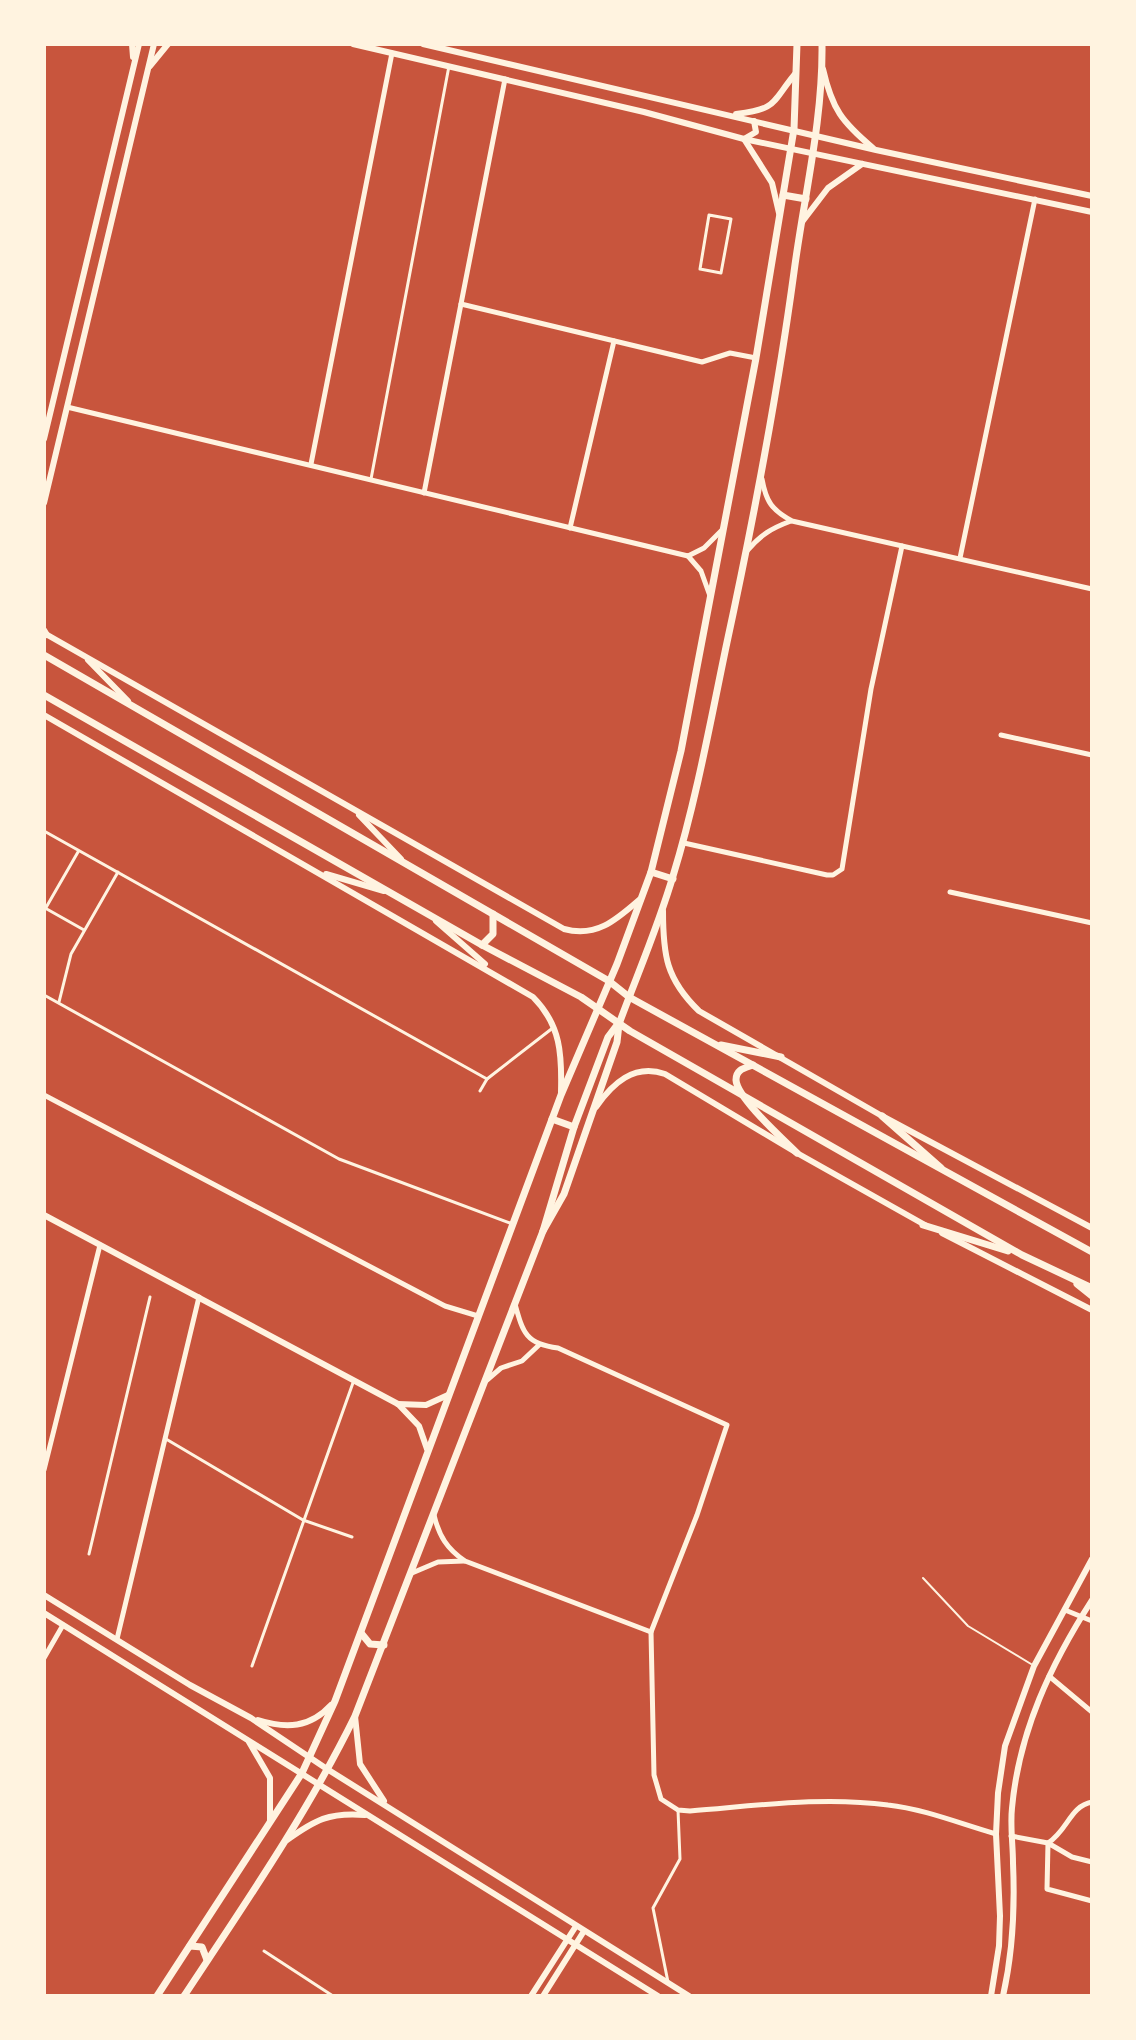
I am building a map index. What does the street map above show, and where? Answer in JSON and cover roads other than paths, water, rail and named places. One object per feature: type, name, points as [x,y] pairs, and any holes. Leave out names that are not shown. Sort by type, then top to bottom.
[{"type":"main road","points":[[132,44],[133,65]]},
{"type":"main road","points":[[44,439],[139,44]]},
{"type":"main road","points":[[44,503],[154,44]]},
{"type":"main road","points":[[148,69],[168,44]]},
{"type":"main road","points":[[353,44],[744,139],[1092,212]]},
{"type":"main road","points":[[423,44],[876,150],[1092,196]]},
{"type":"main road","points":[[157,1996],[302,1773],[335,1701],[561,1095],[651,872],[681,751],[756,358],[794,129],[797,44]]},
{"type":"main road","points":[[543,1231],[564,1194],[617,1042],[619,1024],[663,911],[684,843],[746,552],[788,330],[813,153],[822,44]]},
{"type":"main road","points":[[133,65],[148,69]]},
{"type":"main road","points":[[822,67],[837,114],[876,150]]},
{"type":"main road","points":[[728,115],[773,105],[797,72]]},
{"type":"main road","points":[[744,139],[756,132],[754,121]]},
{"type":"main road","points":[[744,139],[772,183],[779,213]]},
{"type":"main road","points":[[848,160],[850,144]]},
{"type":"main road","points":[[802,222],[832,184],[864,163]]},
{"type":"main road","points":[[783,195],[806,199]]},
{"type":"main road","points":[[45,633],[564,929],[576,933],[611,924],[641,899]]},
{"type":"main road","points":[[44,655],[609,981],[629,997],[1092,1252]]},
{"type":"main road","points":[[84,656],[133,707]]},
{"type":"main road","points":[[44,695],[482,945],[598,1007],[619,1024],[1022,1255],[1092,1288]]},
{"type":"main road","points":[[44,715],[533,997],[547,1010],[554,1027],[560,1057],[561,1095]]},
{"type":"main road","points":[[355,810],[406,865]]},
{"type":"main road","points":[[314,871],[388,892]]},
{"type":"main road","points":[[651,872],[673,879]]},
{"type":"main road","points":[[663,911],[663,947],[667,963],[673,979],[699,1011],[882,1116],[1092,1228]]},
{"type":"main road","points":[[482,945],[493,934],[493,914]]},
{"type":"main road","points":[[431,916],[497,974]]},
{"type":"main road","points":[[184,1996],[284,1842],[355,1716],[543,1231],[574,1127],[608,1037],[619,1024]]},
{"type":"main road","points":[[710,1043],[781,1057]]},
{"type":"main road","points":[[753,1065],[741,1069],[737,1075],[736,1082],[742,1095],[797,1153]]},
{"type":"main road","points":[[593,1112],[619,1080],[637,1073],[659,1072],[923,1225],[1092,1310]]},
{"type":"main road","points":[[882,1116],[952,1177]]},
{"type":"main road","points":[[552,1119],[574,1127]]},
{"type":"main road","points":[[44,1215],[398,1404],[419,1426],[427,1449]]},
{"type":"main road","points":[[923,1225],[1022,1255]]},
{"type":"main road","points":[[1069,1277],[1092,1296]]},
{"type":"main road","points":[[398,1404],[426,1405],[448,1395]]},
{"type":"main road","points":[[991,1996],[999,1946],[996,1834],[1005,1746],[1034,1666],[1092,1559]]},
{"type":"main road","points":[[44,1595],[190,1685],[251,1718],[689,1996]]},
{"type":"main road","points":[[1003,1996],[1013,1936],[1011,1811],[1016,1772],[1027,1729],[1048,1675],[1092,1600]]},
{"type":"main road","points":[[44,1613],[658,1996]]},
{"type":"main road","points":[[361,1633],[370,1644],[384,1645]]},
{"type":"main road","points":[[206,1712],[212,1708],[215,1698]]},
{"type":"main road","points":[[251,1718],[280,1726],[300,1726],[325,1712],[335,1701]]},
{"type":"main road","points":[[355,1716],[360,1764],[387,1804]]},
{"type":"main road","points":[[247,1739],[270,1778],[270,1823]]},
{"type":"main road","points":[[284,1842],[318,1819],[343,1814],[368,1816]]},
{"type":"main road","points":[[531,1996],[576,1926]]},
{"type":"main road","points":[[543,1996],[584,1931]]},
{"type":"main road","points":[[190,1946],[202,1947],[207,1960]]},
{"type":"street","points":[[311,464],[392,53]]},
{"type":"street","points":[[371,479],[449,66]]},
{"type":"street","points":[[424,493],[505,79]]},
{"type":"street","points":[[960,559],[1035,199]]},
{"type":"street","points":[[709,215],[731,219],[721,273],[700,269],[709,215]]},
{"type":"street","points":[[461,304],[702,362],[730,353],[756,358]]},
{"type":"street","points":[[570,528],[614,341]]},
{"type":"street","points":[[67,407],[688,556],[701,571],[711,598]]},
{"type":"street","points":[[761,469],[765,497],[771,507],[792,521],[1092,589]]},
{"type":"street","points":[[746,552],[768,530],[792,521]]},
{"type":"street","points":[[688,556],[704,548],[723,529]]},
{"type":"street","points":[[684,843],[827,875],[842,869],[843,847],[871,689],[902,546]]},
{"type":"street","points":[[1001,735],[1092,755]]},
{"type":"street","points":[[44,831],[487,1079]]},
{"type":"street","points":[[79,850],[45,910],[85,930]]},
{"type":"street","points":[[59,1003],[71,954],[118,872]]},
{"type":"street","points":[[950,892],[1092,923]]},
{"type":"street","points":[[44,995],[339,1159],[512,1224]]},
{"type":"street","points":[[480,1091],[487,1079],[554,1027]]},
{"type":"street","points":[[44,1095],[445,1306],[478,1316]]},
{"type":"street","points":[[44,1470],[46,1452],[100,1245]]},
{"type":"street","points":[[89,1554],[150,1297]]},
{"type":"street","points":[[117,1639],[199,1297]]},
{"type":"street","points":[[515,1301],[528,1338],[539,1345],[558,1348],[727,1425],[697,1515],[651,1632],[656,1790],[661,1799],[678,1810],[690,1811],[807,1802],[891,1805],[996,1834]]},
{"type":"street","points":[[483,1384],[501,1368],[522,1361],[539,1345]]},
{"type":"street","points":[[252,1666],[354,1380]]},
{"type":"street","points":[[166,1439],[303,1520],[352,1537]]},
{"type":"street","points":[[434,1515],[445,1545],[465,1561],[651,1632]]},
{"type":"street","points":[[411,1573],[438,1562],[465,1561]]},
{"type":"street","points":[[1065,1610],[1092,1621]]},
{"type":"street","points":[[44,1658],[63,1625]]},
{"type":"street","points":[[1048,1675],[1092,1712]]},
{"type":"street","points":[[1048,1843],[1060,1835],[1078,1807],[1092,1802]]},
{"type":"street","points":[[668,1983],[653,1908],[680,1859],[678,1810]]},
{"type":"street","points":[[1011,1836],[1048,1843],[1072,1857],[1092,1862]]},
{"type":"street","points":[[1048,1843],[1047,1889],[1092,1901]]},
{"type":"street","points":[[264,1951],[333,1996]]},
{"type":"lane","points":[[923,1578],[968,1626],[1034,1666]]}]
